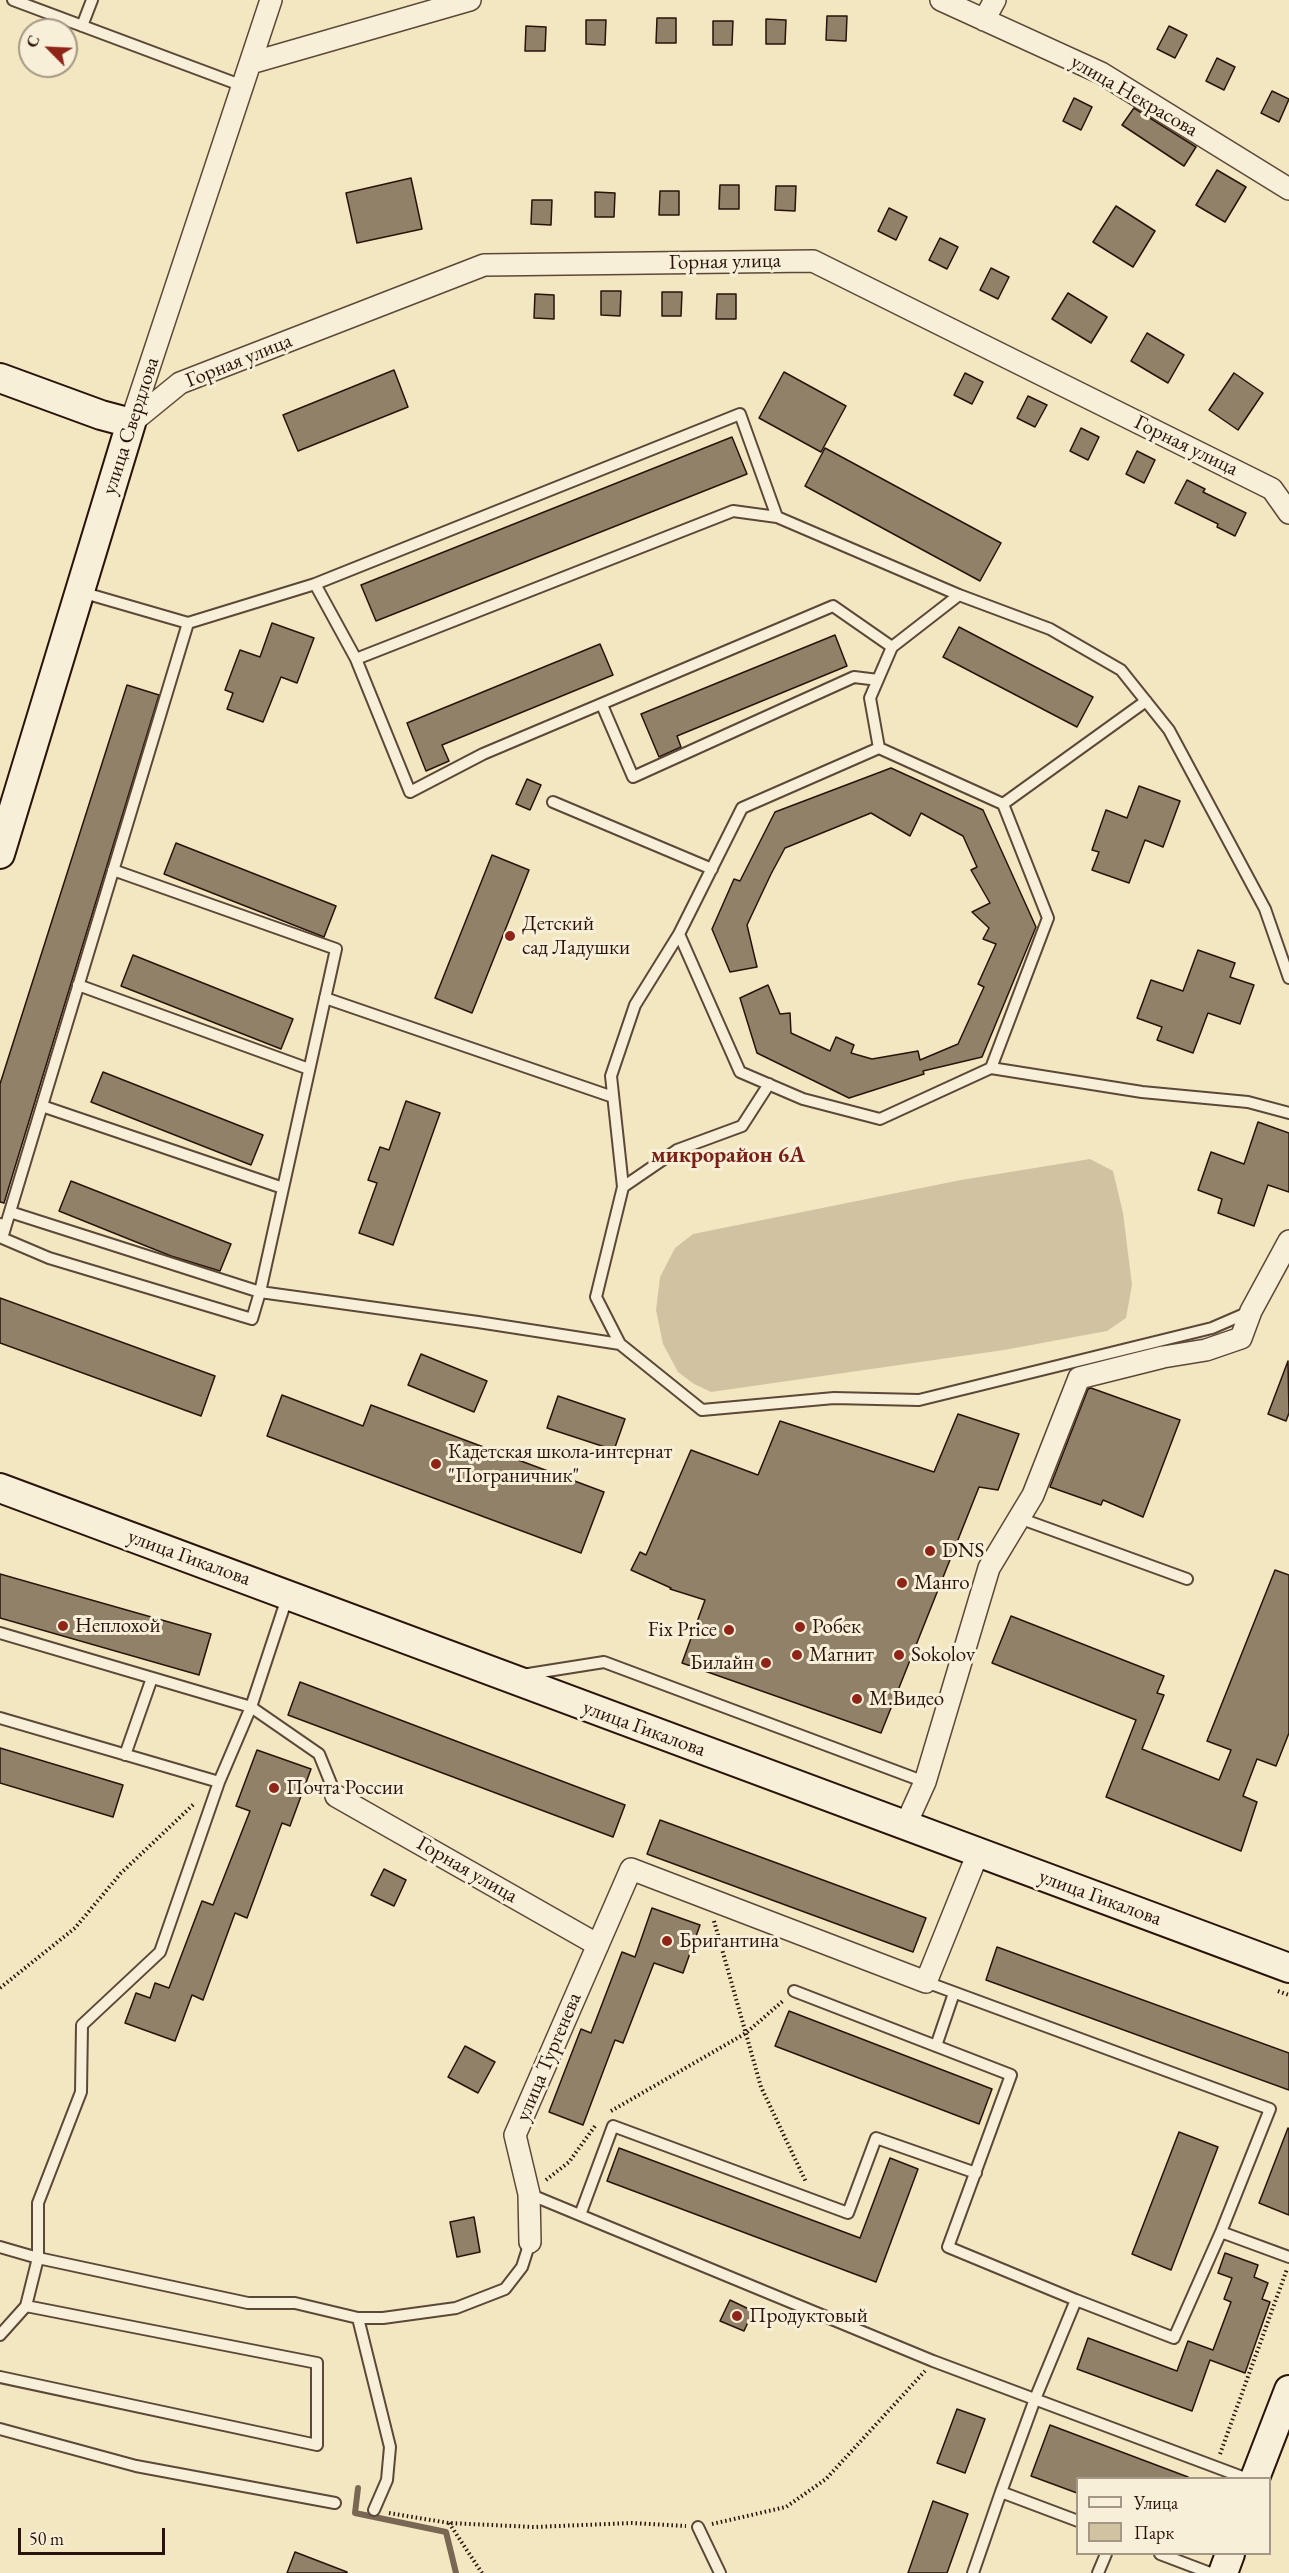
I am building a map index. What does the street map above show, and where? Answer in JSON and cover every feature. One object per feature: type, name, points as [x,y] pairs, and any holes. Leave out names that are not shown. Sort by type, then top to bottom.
[{"type":"main road","points":[[0,378],[100,415],[131,423]]},
{"type":"main road","name":"улица Свердлова","points":[[0,854],[131,423]]},
{"type":"main road","name":"улица Гикалова","points":[[0,1488],[1289,1968]]},
{"type":"main road","points":[[1255,2477],[1289,2390]]},
{"type":"main road","points":[[1223,2573],[1229,2555]]},
{"type":"street","name":"улица Свердлова","points":[[131,423],[271,0]]},
{"type":"street","points":[[251,63],[470,0]]},
{"type":"street","name":"улица Некрасова","points":[[941,0],[1101,72],[1289,189]]},
{"type":"street","points":[[984,20],[995,0]]},
{"type":"street","name":"Горная улица","points":[[131,423],[180,383],[484,265],[813,261],[1272,489],[1289,513]]},
{"type":"street","points":[[906,1824],[925,1782],[989,1568],[1033,1495],[1079,1378],[1163,1357],[1206,1350],[1241,1338],[1251,1311],[1289,1241]]},
{"type":"street","name":"Горная улица","points":[[336,1796],[598,1945]]},
{"type":"street","points":[[698,1895],[926,1982],[978,1853]]},
{"type":"street","name":"улица Тургенева","points":[[530,2242],[529,2194],[515,2135],[631,1869],[698,1895]]},
{"type":"lane","points":[[13,0],[243,86]]},
{"type":"lane","points":[[82,26],[92,0]]},
{"type":"lane","points":[[80,591],[188,623],[315,584],[740,414],[777,518]]},
{"type":"lane","points":[[356,659],[733,511],[777,518],[959,595],[1050,629],[1121,670],[1169,730],[1265,909],[1289,978]]},
{"type":"lane","points":[[315,584],[356,659],[410,792],[483,754],[833,606],[892,647]]},
{"type":"lane","points":[[879,748],[870,698],[892,647],[959,595]]},
{"type":"lane","points":[[2,1238],[188,623]]},
{"type":"lane","points":[[602,705],[633,777],[854,677],[878,680]]},
{"type":"lane","points":[[1003,804],[1146,701]]},
{"type":"lane","points":[[991,1068],[1048,918],[1003,804],[879,748],[742,808],[679,934],[635,1005],[611,1076],[623,1187],[596,1296],[620,1344],[702,1410],[834,1398],[919,1400],[1212,1328],[1251,1311]]},
{"type":"lane","points":[[553,802],[712,869]]},
{"type":"lane","points":[[2,1238],[49,1258],[252,1319],[260,1292],[336,949],[113,870]]},
{"type":"lane","points":[[679,934],[740,1072],[803,1099],[880,1119],[991,1068],[1142,1092],[1248,1102],[1289,1113]]},
{"type":"lane","points":[[78,986],[309,1069]]},
{"type":"lane","points":[[325,998],[614,1097]]},
{"type":"lane","points":[[623,1187],[677,1150],[742,1126],[769,1084]]},
{"type":"lane","points":[[42,1106],[283,1188]]},
{"type":"lane","points":[[10,1212],[260,1292],[620,1344]]},
{"type":"lane","points":[[0,1224],[2,1238]]},
{"type":"lane","points":[[1019,1518],[1187,1579]]},
{"type":"lane","points":[[0,2335],[26,2306],[38,2258],[38,2203],[81,2092],[82,2025],[160,1952],[219,1782],[251,1707],[288,1595]]},
{"type":"lane","points":[[0,1633],[251,1707],[319,1754],[336,1796]]},
{"type":"lane","points":[[505,1677],[604,1662],[925,1782]]},
{"type":"lane","points":[[125,1755],[152,1678]]},
{"type":"lane","points":[[0,1719],[219,1782]]},
{"type":"lane","points":[[794,1991],[1011,2075],[948,2247],[1174,2338],[1221,2232],[1270,2109],[926,1982]]},
{"type":"lane","points":[[936,2046],[954,1992]]},
{"type":"lane","points":[[580,2215],[613,2126],[848,2213],[876,2138],[976,2173]]},
{"type":"lane","points":[[529,2194],[933,2361],[1242,2477]]},
{"type":"lane","points":[[1221,2232],[1289,2257]]},
{"type":"lane","points":[[0,2247],[38,2258],[248,2302],[295,2303],[358,2318],[383,2318],[456,2308],[506,2289],[522,2267],[530,2242]]},
{"type":"lane","points":[[973,2573],[1035,2399],[1077,2300]]},
{"type":"lane","points":[[0,2377],[317,2445],[317,2363],[26,2306]]},
{"type":"lane","points":[[358,2318],[390,2447],[387,2480],[374,2510]]},
{"type":"lane","points":[[0,2430],[136,2466],[335,2503]]},
{"type":"lane","points":[[1002,2492],[1076,2521]]},
{"type":"lane","points":[[698,2527],[720,2573]]},
{"type":"lane","points":[[1098,2573],[1105,2555]]},
{"type":"lane","points":[[1165,2555],[1210,2573]]},
{"type":"path","points":[[0,1988],[75,1928],[121,1873],[219,1782]]},
{"type":"path","points":[[698,1895],[715,1924],[761,2087],[816,2202]]},
{"type":"path","points":[[604,2115],[746,2033],[794,1991]]},
{"type":"path","points":[[529,2194],[569,2162],[597,2125]]},
{"type":"path","points":[[1215,2467],[1289,2262]]},
{"type":"path","points":[[374,2510],[449,2523],[534,2527],[632,2523],[698,2527],[786,2507],[826,2479],[933,2361]]},
{"type":"path","points":[[449,2523],[482,2573]]},
{"type":"green space","points":[[1090,1159],[1113,1171],[1123,1213],[1132,1285],[1126,1318],[1107,1331],[1004,1350],[711,1392],[694,1384],[678,1372],[663,1344],[656,1310],[660,1277],[675,1248],[693,1234],[961,1180]]},
{"type":"building","points":[[827,16],[847,16],[846,41],[826,40]]},
{"type":"building","points":[[657,18],[676,18],[676,43],[656,43]]},
{"type":"building","points":[[766,19],[786,20],[785,44],[766,44]]},
{"type":"building","points":[[586,20],[606,20],[605,45],[586,44]]},
{"type":"building","points":[[713,21],[733,21],[732,45],[713,45]]},
{"type":"building","points":[[526,26],[546,27],[545,51],[525,51]]},
{"type":"building","points":[[1169,26],[1187,35],[1175,58],[1157,49]]},
{"type":"building","points":[[1217,58],[1235,67],[1224,90],[1206,81]]},
{"type":"building","points":[[1272,91],[1289,99],[1279,122],[1261,113]]},
{"type":"building","points":[[1074,98],[1092,107],[1081,130],[1063,121]]},
{"type":"building","points":[[1134,108],[1196,147],[1184,166],[1122,125]]},
{"type":"building","points":[[1217,170],[1246,187],[1225,222],[1196,205]]},
{"type":"building","points":[[411,178],[422,229],[357,243],[346,193]]},
{"type":"building","points":[[720,185],[739,185],[739,209],[719,209]]},
{"type":"building","points":[[776,186],[796,186],[795,211],[775,210]]},
{"type":"building","points":[[660,191],[679,191],[679,215],[659,215]]},
{"type":"building","points":[[595,192],[615,193],[614,217],[595,217]]},
{"type":"building","points":[[532,200],[552,200],[551,225],[531,224]]},
{"type":"building","points":[[1116,206],[1155,231],[1133,267],[1093,242]]},
{"type":"building","points":[[889,208],[907,217],[896,240],[878,231]]},
{"type":"building","points":[[940,238],[958,247],[947,269],[929,260]]},
{"type":"building","points":[[991,268],[1009,277],[998,299],[980,290]]},
{"type":"building","points":[[601,291],[621,291],[620,316],[601,315]]},
{"type":"building","points":[[662,292],[682,292],[681,316],[662,316]]},
{"type":"building","points":[[1068,293],[1107,317],[1091,343],[1052,319]]},
{"type":"building","points":[[535,294],[554,295],[554,319],[534,318]]},
{"type":"building","points":[[717,294],[736,294],[736,319],[716,319]]},
{"type":"building","points":[[1147,333],[1184,355],[1168,383],[1131,361]]},
{"type":"building","points":[[394,370],[408,407],[298,451],[283,415]]},
{"type":"building","points":[[784,372],[846,406],[821,452],[759,418]]},
{"type":"building","points":[[965,373],[983,382],[972,404],[954,395]]},
{"type":"building","points":[[1234,373],[1263,393],[1238,430],[1209,410]]},
{"type":"building","points":[[1028,396],[1047,405],[1035,427],[1017,418]]},
{"type":"building","points":[[1081,428],[1099,437],[1088,460],[1070,451]]},
{"type":"building","points":[[732,437],[747,474],[376,621],[361,585]]},
{"type":"building","points":[[825,448],[1001,543],[980,581],[805,486]]},
{"type":"building","points":[[1137,451],[1155,460],[1144,483],[1126,474]]},
{"type":"building","points":[[1187,480],[1205,489],[1203,492],[1246,513],[1235,536],[1217,527],[1218,524],[1175,503]]},
{"type":"building","points":[[272,623],[314,638],[297,683],[281,677],[263,722],[227,709],[233,693],[225,690],[240,650],[260,657]]},
{"type":"building","points":[[959,627],[1093,697],[1077,727],[943,657]]},
{"type":"building","points":[[835,635],[847,666],[677,736],[681,747],[659,757],[641,714]]},
{"type":"building","points":[[600,644],[613,675],[442,745],[449,761],[426,771],[407,723]]},
{"type":"building","points":[[127,685],[159,695],[4,1203],[0,1202],[0,1084]]},
{"type":"building","points":[[891,768],[983,810],[1036,927],[982,1057],[923,1071],[924,1074],[849,1098],[757,1053],[740,998],[768,985],[780,1014],[790,1013],[791,1033],[830,1051],[836,1037],[854,1045],[851,1053],[872,1059],[918,1051],[920,1060],[958,1044],[984,987],[978,984],[996,944],[983,939],[989,928],[972,912],[990,903],[971,870],[977,867],[963,836],[921,813],[910,836],[871,813],[785,848],[747,925],[757,967],[730,972],[712,929],[734,879],[740,881],[775,812]]},
{"type":"building","points":[[527,779],[541,785],[530,810],[516,804]]},
{"type":"building","points":[[1139,786],[1180,801],[1163,847],[1145,840],[1129,883],[1092,870],[1099,852],[1092,850],[1106,810],[1127,818]]},
{"type":"building","points":[[176,843],[336,906],[324,937],[164,874]]},
{"type":"building","points":[[492,855],[529,870],[472,1013],[435,998]]},
{"type":"building","points":[[1198,950],[1235,963],[1230,977],[1254,985],[1240,1024],[1208,1013],[1193,1053],[1157,1040],[1162,1027],[1137,1018],[1151,980],[1183,991]]},
{"type":"building","points":[[133,955],[293,1019],[281,1049],[121,986]]},
{"type":"building","points":[[103,1072],[263,1135],[251,1165],[91,1102]]},
{"type":"building","points":[[406,1101],[440,1113],[393,1245],[359,1233],[377,1183],[368,1180],[380,1147],[389,1150]]},
{"type":"building","points":[[1258,1122],[1289,1133],[1289,1192],[1268,1185],[1254,1226],[1218,1213],[1222,1199],[1198,1190],[1211,1152],[1244,1164]]},
{"type":"building","points":[[71,1181],[231,1244],[220,1271],[171,1256],[59,1211]]},
{"type":"building","points":[[0,1298],[215,1376],[201,1416],[0,1343]]},
{"type":"building","points":[[421,1354],[487,1381],[474,1412],[408,1385]]},
{"type":"building","points":[[1288,1361],[1289,1413],[1286,1421],[1268,1414]]},
{"type":"building","points":[[1091,1388],[1180,1420],[1143,1517],[1103,1500],[1101,1505],[1050,1487],[1088,1389]]},
{"type":"building","name":"Кадетская школа-интернат \"Пограничник\"","points":[[282,1395],[363,1426],[371,1405],[604,1492],[581,1553],[267,1436]]},
{"type":"building","points":[[558,1396],[625,1419],[614,1450],[547,1428]]},
{"type":"building","points":[[958,1414],[1019,1434],[998,1490],[979,1487],[881,1733],[682,1663],[705,1600],[670,1589],[631,1570],[640,1552],[646,1555],[691,1450],[758,1475],[780,1421],[934,1472]]},
{"type":"building","points":[[1275,1570],[1289,1575],[1289,1733],[1276,1766],[1257,1759],[1243,1796],[1257,1802],[1241,1851],[1106,1797],[1136,1720],[992,1663],[1011,1616],[1164,1676],[1157,1693],[1164,1695],[1142,1749],[1219,1780],[1231,1750],[1207,1741]]},
{"type":"building","points":[[0,1574],[211,1634],[199,1675],[0,1618]]},
{"type":"building","points":[[300,1682],[625,1805],[613,1837],[288,1715]]},
{"type":"building","points":[[0,1748],[123,1785],[113,1817],[0,1783]]},
{"type":"building","points":[[257,1750],[311,1769],[290,1826],[282,1823],[247,1918],[235,1913],[203,2000],[192,1995],[175,2041],[125,2023],[136,1993],[150,1998],[155,1983],[169,1988],[202,1901],[213,1905],[250,1811],[236,1806]]},
{"type":"building","points":[[660,1820],[926,1918],[913,1952],[647,1854]]},
{"type":"building","points":[[384,1869],[406,1880],[394,1906],[371,1895]]},
{"type":"building","points":[[652,1908],[700,1925],[683,1973],[654,1963],[623,2043],[615,2040],[583,2125],[549,2112],[581,2029],[591,2033],[622,1952],[635,1957]]},
{"type":"building","points":[[997,1947],[1289,2053],[1289,2090],[986,1980]]},
{"type":"building","points":[[789,2011],[992,2089],[979,2124],[775,2046]]},
{"type":"building","points":[[465,2046],[495,2062],[478,2093],[448,2077]]},
{"type":"building","points":[[1289,2129],[1289,2215],[1259,2203]]},
{"type":"building","points":[[1179,2132],[1218,2147],[1171,2270],[1132,2254]]},
{"type":"building","points":[[619,2148],[860,2238],[890,2158],[918,2169],[876,2282],[607,2181]]},
{"type":"building","points":[[474,2217],[480,2252],[457,2257],[450,2222]]},
{"type":"building","points":[[1225,2253],[1258,2265],[1254,2277],[1268,2283],[1262,2299],[1270,2302],[1245,2373],[1210,2360],[1192,2411],[1077,2369],[1088,2338],[1177,2371],[1188,2341],[1213,2350],[1231,2302],[1224,2299],[1232,2278],[1218,2273]]},
{"type":"building","name":"Продуктовый","points":[[730,2300],[753,2311],[744,2331],[720,2321]]},
{"type":"building","points":[[957,2409],[985,2419],[965,2473],[937,2463]]},
{"type":"building","points":[[1050,2425],[1188,2477],[1076,2477],[1076,2493],[1031,2476]]},
{"type":"building","points":[[933,2501],[968,2514],[947,2573],[908,2573]]},
{"type":"building","points":[[295,2552],[347,2572],[347,2573],[287,2573]]},
{"type":"waterway","points":[[358,2488],[355,2513],[446,2532],[456,2573]]},
{"type":"place","name":"Детский сад Ладушки","points":[[510,936]]},
{"type":"place","name":"Кадетская школа-интернат \"Пограничник\"","points":[[436,1464]]},
{"type":"place","name":"DNS","points":[[930,1551]]},
{"type":"place","name":"Манго","points":[[902,1583]]},
{"type":"place","name":"Неплохой","points":[[63,1626]]},
{"type":"place","name":"Робек","points":[[800,1627]]},
{"type":"place","name":"Fix Price","points":[[729,1630]]},
{"type":"place","name":"Магнит","points":[[797,1655]]},
{"type":"place","name":"Sokolov","points":[[899,1655]]},
{"type":"place","name":"Билайн","points":[[766,1663]]},
{"type":"place","name":"М.Видео","points":[[857,1699]]},
{"type":"place","name":"Почта России","points":[[274,1788]]},
{"type":"place","name":"Бригантина","points":[[667,1941]]},
{"type":"place","name":"Продуктовый","points":[[737,2316]]},
{"type":"district","name":"микрорайон 6А","points":[[728,1156]]}]
